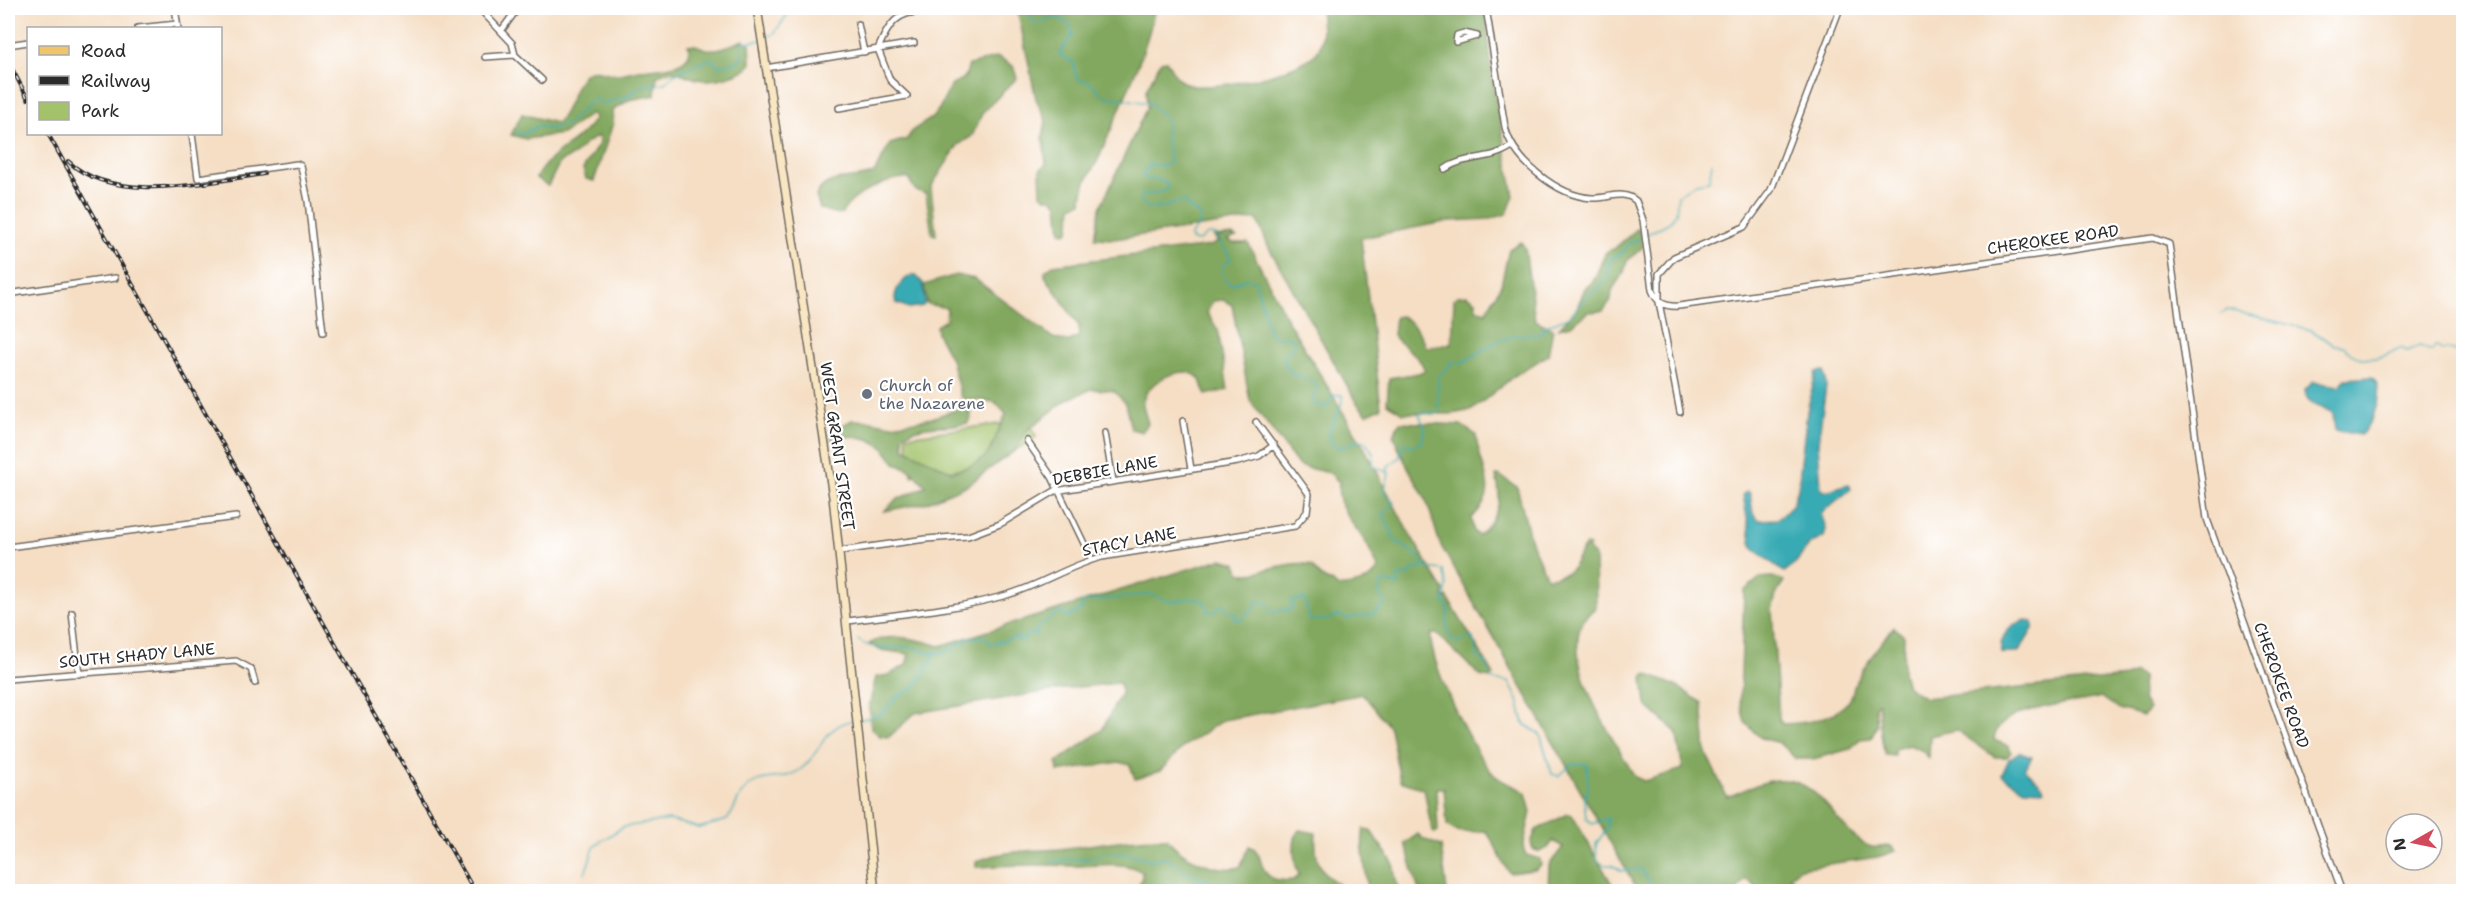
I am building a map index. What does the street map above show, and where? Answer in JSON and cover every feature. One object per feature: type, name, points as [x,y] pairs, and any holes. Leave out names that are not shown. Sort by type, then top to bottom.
[{"type":"main road","name":"WEST GRANT STREET","points":[[757,8],[840,551],[875,891]]},
{"type":"main road","points":[[8,885],[11,891]]},
{"type":"street","points":[[158,27],[178,26],[175,8]]},
{"type":"street","points":[[479,8],[484,17],[512,43],[515,55],[542,80]]},
{"type":"street","points":[[501,31],[519,8]]},
{"type":"street","points":[[1486,8],[1505,127],[1512,146],[1536,170],[1568,192],[1590,198],[1624,195],[1636,201],[1643,220],[1651,286],[1659,302]]},
{"type":"street","points":[[1680,412],[1659,302],[1659,274],[1674,257],[1744,227],[1771,190],[1840,8]]},
{"type":"street","points":[[839,108],[907,96],[890,80],[878,49],[885,32],[895,20],[910,11],[926,12]]},
{"type":"street","points":[[858,24],[864,52]]},
{"type":"street","points":[[1477,36],[1490,33]]},
{"type":"street","points":[[8,45],[27,42]]},
{"type":"street","points":[[766,68],[914,43]]},
{"type":"street","points":[[486,57],[515,55]]},
{"type":"street","points":[[192,135],[198,178],[297,164],[301,166],[308,201],[323,332]]},
{"type":"street","points":[[1445,169],[1466,159],[1497,154],[1512,146]]},
{"type":"street","name":"CHEROKEE ROAD","points":[[1659,302],[1679,306],[2153,238],[2169,244],[2207,519],[2342,891]]},
{"type":"street","points":[[8,294],[115,278]]},
{"type":"street","points":[[1183,421],[1191,469]]},
{"type":"street","name":"STACY LANE","points":[[847,621],[1005,596],[1092,560],[1299,524],[1310,505],[1309,494],[1256,422]]},
{"type":"street","points":[[1105,433],[1113,481]]},
{"type":"street","points":[[1028,441],[1059,490],[1092,560]]},
{"type":"street","name":"DEBBIE LANE","points":[[840,551],[975,534],[1000,524],[1047,494],[1059,490],[1245,461],[1259,456],[1274,445]]},
{"type":"street","points":[[8,547],[236,517]]},
{"type":"street","points":[[72,613],[79,674]]},
{"type":"street","name":"SOUTH SHADY LANE","points":[[8,679],[236,661],[251,669],[255,683]]},
{"type":"green space","points":[[1017,8],[1155,8],[1151,27],[1132,81],[1099,159],[1087,180],[1082,202],[1072,206],[1069,231],[1065,233],[1061,232],[1058,204],[1052,198],[1045,198],[1041,194],[1040,170],[1046,164],[1043,137],[1046,121],[1036,99]]},
{"type":"green space","points":[[1320,8],[1485,8],[1492,78],[1514,196],[1507,214],[1490,219],[1450,221],[1361,238],[1381,408],[1367,414],[1357,403],[1268,246],[1257,219],[1114,239],[1095,238],[1100,208],[1147,107],[1146,90],[1161,61],[1166,60],[1182,82],[1198,86],[1236,83],[1279,72],[1311,57],[1319,49],[1322,34]]},
{"type":"green space","points":[[744,40],[750,44],[751,62],[747,69],[709,80],[697,79],[678,72],[663,73],[657,76],[655,95],[629,100],[612,111],[613,123],[594,181],[586,179],[583,169],[600,142],[598,136],[586,143],[574,155],[560,162],[548,186],[536,178],[549,161],[589,126],[595,118],[592,113],[562,134],[526,139],[511,135],[522,114],[556,123],[566,110],[580,79],[590,71],[620,74],[663,68],[686,59],[689,53],[688,45],[716,49]]},
{"type":"green space","points":[[998,57],[1013,66],[1017,78],[983,112],[972,136],[958,145],[934,182],[931,188],[936,235],[932,234],[926,194],[915,190],[908,178],[900,178],[871,188],[847,206],[842,213],[837,214],[820,209],[816,196],[826,184],[874,173],[890,144],[907,139],[913,130],[932,118],[951,86],[965,77],[969,65]]},
{"type":"green space","points":[[1638,228],[1643,247],[1627,261],[1624,272],[1612,290],[1611,300],[1603,311],[1588,312],[1571,325],[1559,328],[1577,308],[1585,288],[1593,282],[1606,252],[1615,248]]},
{"type":"green space","points":[[1232,235],[1236,237],[1227,240],[1233,243],[1248,243],[1288,321],[1364,447],[1408,531],[1444,591],[1443,597],[1446,599],[1447,597],[1494,675],[1490,678],[1480,676],[1437,634],[1431,634],[1432,646],[1445,686],[1477,752],[1497,777],[1526,793],[1531,812],[1523,847],[1526,855],[1540,859],[1541,865],[1535,870],[1510,873],[1485,831],[1459,832],[1447,825],[1444,788],[1436,788],[1438,832],[1434,833],[1424,789],[1400,781],[1390,728],[1363,694],[1223,720],[1183,747],[1160,771],[1135,779],[1130,765],[1119,762],[1058,772],[1057,762],[1102,730],[1121,693],[1120,683],[1069,688],[915,713],[889,737],[880,736],[871,728],[869,706],[876,677],[889,675],[906,665],[909,654],[880,650],[869,644],[877,640],[904,637],[940,646],[1221,559],[1236,563],[1240,572],[1246,574],[1289,564],[1306,564],[1312,566],[1320,576],[1337,587],[1361,583],[1375,573],[1378,568],[1370,551],[1342,506],[1338,491],[1339,482],[1330,473],[1299,466],[1250,401],[1232,305],[1223,300],[1213,301],[1207,313],[1218,330],[1228,390],[1206,395],[1199,378],[1192,374],[1184,372],[1166,376],[1151,387],[1143,401],[1148,424],[1142,432],[1131,429],[1125,403],[1114,391],[1092,389],[1068,399],[1026,431],[1016,449],[968,485],[925,503],[884,511],[896,500],[926,486],[911,470],[895,463],[882,446],[868,439],[851,436],[832,441],[831,432],[852,420],[892,425],[932,418],[969,405],[971,419],[968,423],[926,427],[910,432],[903,436],[904,448],[952,472],[977,463],[989,452],[1006,414],[995,402],[961,398],[951,359],[937,333],[936,326],[946,320],[947,308],[927,304],[924,285],[956,275],[975,279],[1053,338],[1068,342],[1079,336],[1079,326],[1045,276],[1045,271],[1053,265],[1210,246],[1218,242],[1214,237]]},
{"type":"green space","points":[[1521,242],[1525,248],[1535,320],[1553,329],[1548,355],[1514,376],[1472,410],[1452,414],[1403,413],[1387,403],[1389,378],[1425,370],[1418,359],[1393,335],[1395,317],[1401,316],[1413,325],[1426,347],[1452,344],[1454,299],[1457,296],[1467,295],[1476,301],[1476,309],[1486,312],[1501,285],[1509,249]]},
{"type":"green space","points":[[1030,420],[1036,437],[997,463],[912,476],[906,436]]},
{"type":"green space","points":[[1400,422],[1461,425],[1476,435],[1488,489],[1481,508],[1471,518],[1474,532],[1479,535],[1495,515],[1499,501],[1496,476],[1499,475],[1517,487],[1531,542],[1547,578],[1570,570],[1586,545],[1590,546],[1588,549],[1595,556],[1596,607],[1581,625],[1578,642],[1579,662],[1585,682],[1604,724],[1635,777],[1644,781],[1683,769],[1676,732],[1646,705],[1643,677],[1647,674],[1678,687],[1702,703],[1706,753],[1727,797],[1769,781],[1793,781],[1819,797],[1849,832],[1860,841],[1872,847],[1891,846],[1896,851],[1878,857],[1800,868],[1789,877],[1799,884],[1797,891],[1762,891],[1748,880],[1744,881],[1737,891],[1638,891],[1440,544],[1425,498],[1403,459],[1393,434]]},
{"type":"green space","points":[[1772,577],[1784,581],[1776,595],[1772,610],[1779,719],[1782,724],[1800,723],[1826,717],[1841,708],[1850,700],[1856,681],[1878,646],[1894,627],[1904,636],[1903,672],[1907,686],[1925,698],[2126,677],[2135,673],[2142,677],[2143,699],[2149,709],[2143,716],[2119,709],[2101,697],[2039,708],[2008,719],[1998,728],[1994,740],[2009,746],[2011,752],[2007,757],[1995,757],[1956,730],[1930,736],[1929,758],[1921,750],[1909,745],[1895,749],[1895,756],[1886,755],[1881,737],[1878,703],[1875,706],[1877,725],[1871,738],[1860,739],[1850,749],[1813,759],[1796,759],[1779,743],[1761,738],[1745,722],[1740,702],[1744,591],[1760,578]]},
{"type":"green space","points":[[1568,814],[1572,815],[1616,891],[1548,891],[1549,865],[1563,847],[1553,841],[1548,848],[1539,852],[1533,849],[1531,843],[1536,830]]},
{"type":"green space","points":[[1364,829],[1370,830],[1393,863],[1398,891],[1367,891],[1362,843]]},
{"type":"green space","points":[[1299,830],[1316,833],[1318,862],[1332,880],[1348,891],[1137,891],[1142,872],[1125,866],[1108,864],[976,867],[976,862],[1006,853],[1126,840],[1167,838],[1190,857],[1221,868],[1240,867],[1249,846],[1255,849],[1266,873],[1272,878],[1294,880],[1299,875],[1294,852],[1296,834]]},
{"type":"green space","points":[[1418,834],[1423,839],[1441,846],[1447,891],[1419,891],[1405,843]]},
{"type":"water","points":[[915,275],[923,283],[925,303],[923,306],[909,308],[896,303],[897,290],[906,279]]},
{"type":"water","points":[[1824,371],[1826,386],[1818,443],[1821,489],[1826,491],[1849,484],[1851,489],[1821,513],[1826,529],[1824,537],[1810,544],[1794,565],[1784,572],[1752,547],[1743,494],[1748,492],[1750,494],[1753,514],[1759,520],[1778,519],[1793,504],[1798,488],[1807,412],[1816,372]]},
{"type":"water","points":[[2371,377],[2376,382],[2378,398],[2369,425],[2360,435],[2335,430],[2333,413],[2311,403],[2306,396],[2305,390],[2313,382],[2339,386],[2346,379]]},
{"type":"water","points":[[2026,620],[2033,622],[2033,629],[2018,653],[2001,653],[2002,641],[2007,631]]},
{"type":"water","points":[[2019,752],[2032,757],[2025,769],[2042,785],[2044,790],[2025,789],[2002,775],[2009,759]]},
{"type":"waterway","points":[[765,38],[774,34],[789,12],[798,8]]},
{"type":"waterway","points":[[888,14],[889,8]]},
{"type":"waterway","points":[[1030,8],[1029,16],[1036,24],[1053,17],[1069,23],[1073,34],[1059,54],[1074,63],[1078,79],[1092,83],[1103,96],[1150,103],[1167,120],[1166,137],[1170,162],[1165,166],[1150,164],[1143,174],[1146,179],[1158,179],[1168,185],[1167,190],[1143,194],[1140,201],[1151,208],[1185,201],[1189,208],[1200,215],[1201,223],[1190,236],[1191,240],[1199,241],[1208,234],[1216,235],[1231,259],[1221,267],[1225,280],[1232,284],[1246,279],[1255,280],[1270,334],[1276,337],[1291,337],[1294,340],[1294,345],[1284,356],[1285,363],[1294,374],[1314,382],[1318,391],[1313,399],[1315,405],[1326,407],[1334,395],[1342,395],[1341,407],[1330,430],[1331,443],[1339,448],[1360,440],[1366,442],[1373,453],[1373,466],[1389,473],[1384,492],[1395,503],[1383,514],[1396,542],[1416,554],[1427,568],[1443,570],[1447,586],[1444,602],[1449,609],[1447,623],[1449,636],[1456,643],[1473,638],[1477,655],[1485,664],[1492,680],[1509,682],[1518,700],[1524,724],[1540,734],[1552,774],[1559,776],[1572,764],[1587,764],[1588,790],[1584,798],[1586,818],[1592,824],[1608,818],[1607,829],[1596,844],[1597,860],[1622,871],[1641,869],[1655,892]]},
{"type":"waterway","points":[[516,132],[523,134],[538,126],[551,129],[569,123],[594,98],[602,104],[624,98],[643,86],[665,83],[674,74],[711,59],[719,66],[737,62],[743,54],[743,43],[761,40]]},
{"type":"waterway","points":[[1388,471],[1388,466],[1399,458],[1404,442],[1412,446],[1422,442],[1425,428],[1419,414],[1424,412],[1435,415],[1438,412],[1438,376],[1448,368],[1451,362],[1462,363],[1494,343],[1515,335],[1540,334],[1546,326],[1570,316],[1585,298],[1602,285],[1608,275],[1609,260],[1624,252],[1627,245],[1670,222],[1676,213],[1678,195],[1696,183],[1709,181],[1712,163]]},
{"type":"waterway","points":[[2220,314],[2228,310],[2311,330],[2334,345],[2344,346],[2352,355],[2358,357],[2382,356],[2397,349],[2407,351],[2420,346],[2432,351],[2436,346],[2443,351],[2447,349],[2460,353],[2464,360]]},
{"type":"waterway","points":[[858,640],[871,646],[910,647],[931,653],[952,650],[959,642],[964,643],[968,638],[986,637],[991,644],[1017,637],[1021,642],[1029,633],[1036,635],[1037,628],[1057,613],[1063,613],[1066,618],[1082,609],[1082,602],[1150,594],[1171,602],[1193,598],[1206,602],[1207,611],[1214,612],[1223,604],[1227,611],[1237,613],[1234,618],[1236,620],[1243,619],[1247,612],[1253,611],[1257,601],[1266,602],[1272,613],[1285,609],[1288,612],[1293,607],[1290,601],[1305,599],[1309,620],[1325,620],[1340,615],[1346,619],[1372,615],[1383,606],[1385,600],[1379,595],[1380,584],[1387,582],[1399,586],[1398,576],[1409,576],[1413,569],[1420,569],[1423,565]]},
{"type":"waterway","points":[[858,720],[880,715],[898,696],[915,687],[936,652]]},
{"type":"waterway","points":[[585,873],[595,845],[623,827],[669,820],[699,828],[727,820],[741,795],[754,782],[795,773],[808,763],[828,734],[843,723],[854,720]]},
{"type":"waterway","points":[[1051,861],[1093,858],[1104,853],[1129,854],[1153,860],[1164,857],[1194,876],[1242,892]]},
{"type":"waterway","points":[[1244,892],[1255,892]]},
{"type":"waterway","points":[[1258,892],[1263,892]]},
{"type":"railway","points":[[8,61],[27,97]]},
{"type":"railway","points":[[49,135],[475,892]]},
{"type":"railway","points":[[68,161],[87,175],[110,183],[135,187],[189,185],[264,174]]},
{"type":"place","name":"Church of the Nazarene","points":[[867,394]]}]
